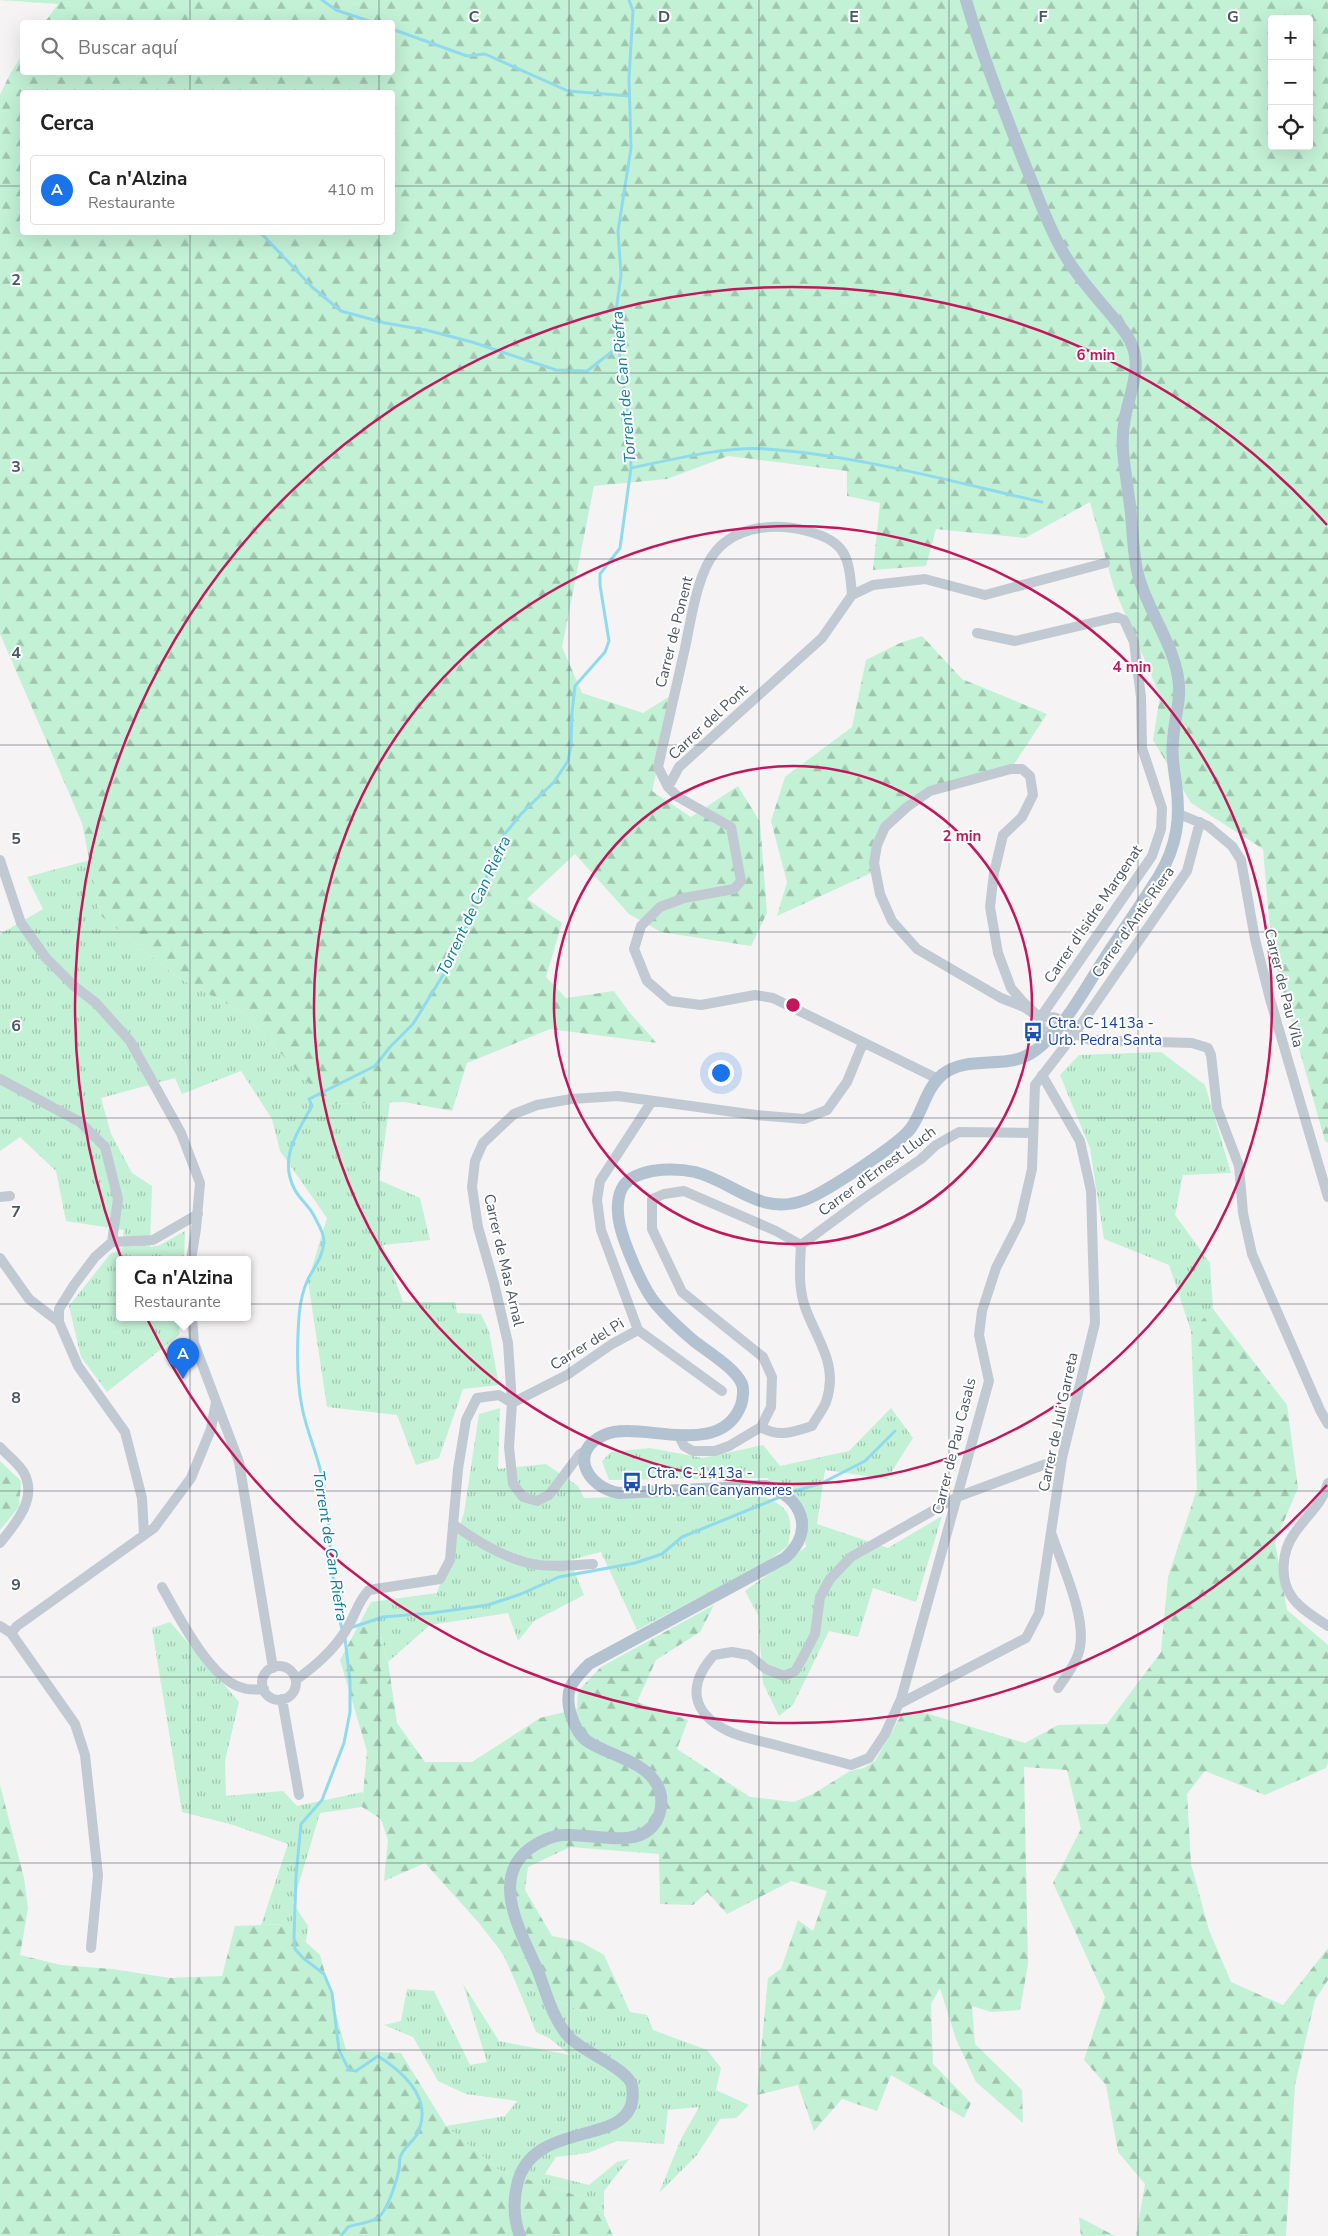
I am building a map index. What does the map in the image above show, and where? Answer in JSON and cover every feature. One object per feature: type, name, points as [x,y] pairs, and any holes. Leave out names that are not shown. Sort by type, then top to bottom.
[{"type":"main road","points":[[520,2236],[516,2225],[515,2194],[520,2171],[538,2151],[560,2139],[613,2125],[628,2114],[633,2101],[632,2083],[621,2070],[585,2050],[568,2036],[557,2018],[512,1910],[509,1885],[518,1857],[537,1843],[563,1834],[636,1837],[652,1829],[662,1811],[660,1793],[650,1775],[632,1762],[586,1740],[574,1724],[568,1703],[569,1685],[589,1664],[785,1558],[793,1551],[803,1528],[802,1517],[797,1506],[778,1489],[766,1486],[619,1493],[606,1491],[596,1485],[588,1475],[584,1461],[587,1450],[603,1435],[616,1432],[679,1436],[704,1434],[727,1423],[740,1408],[743,1396],[743,1384],[728,1367],[691,1338],[652,1301],[623,1238],[617,1212],[622,1187],[638,1174],[665,1169],[698,1172],[759,1201],[784,1206],[810,1199],[901,1140],[914,1124],[924,1101],[938,1079],[953,1068],[1013,1060],[1027,1055],[1045,1041],[1063,1020],[1165,866],[1175,843],[1179,814],[1172,745],[1179,696],[1178,674],[1169,648],[1150,608],[1137,570],[1124,460],[1123,426],[1136,372],[1134,352],[1127,336],[1072,266],[1053,233],[1007,119],[981,49],[966,0]]},
{"type":"street","name":"Carrer de Ponent","points":[[668,787],[658,767],[699,583],[715,551],[729,539],[758,527],[790,527],[822,535],[839,546],[849,565],[852,595]]},
{"type":"street","points":[[852,595],[873,585],[925,579],[985,595],[1105,563]]},
{"type":"street","name":"Carrer del Pont","points":[[668,787],[679,767],[822,638],[852,595]]},
{"type":"street","name":"Carrer d'Isidre Margenat","points":[[978,633],[1015,641],[1117,617],[1124,620],[1134,642],[1141,697],[1142,748],[1162,808],[1162,829],[1152,856],[1040,1018]]},
{"type":"street","points":[[1061,1051],[1045,1041],[1040,1018],[1011,988],[998,953],[990,907],[994,873],[1003,835],[1022,817],[1033,795],[1030,776],[1022,769],[1010,769],[930,791],[907,806],[885,827],[877,845],[874,863],[880,894],[892,921],[918,949],[1001,998],[1024,1007],[1040,1018],[1052,1016],[1063,1020],[1075,1033],[1090,1040],[1192,1044],[1208,1048],[1211,1055],[1217,1108],[1239,1166],[1243,1213],[1252,1254],[1320,1410],[1328,1424]]},
{"type":"street","points":[[668,787],[678,797],[731,827],[741,881],[734,889],[684,898],[660,906],[641,926],[634,949],[647,981],[670,1001],[701,1005],[755,995],[773,998],[938,1079]]},
{"type":"street","name":"Carrer de Pau Vila","points":[[1179,814],[1200,822],[1232,846],[1241,860],[1255,939],[1270,999],[1328,1197]]},
{"type":"street","name":"Carrer d'Antic Riera","points":[[1075,1033],[1187,871],[1200,822]]},
{"type":"street","points":[[0,860],[21,923],[46,958],[74,986],[96,1003],[130,1041],[182,1133],[200,1183],[198,1214],[192,1256]]},
{"type":"street","name":"Carrer de Pau Casals","points":[[957,1498],[851,1557],[830,1578],[820,1597],[815,1634],[795,1671],[784,1676],[766,1669],[749,1655],[732,1652],[714,1655],[702,1668],[696,1688],[698,1706],[710,1720],[729,1732],[851,1765],[869,1758],[885,1734],[898,1704],[957,1498],[989,1381],[979,1335],[982,1311],[996,1268],[1020,1221],[1032,1168],[1035,1085],[1075,1033]]},
{"type":"street","name":"Carrer de Mas Arnal","points":[[587,1450],[580,1454],[549,1495],[538,1501],[523,1497],[513,1484],[510,1456],[512,1404],[508,1343],[494,1282],[478,1226],[472,1187],[475,1161],[483,1143],[514,1114],[537,1105],[571,1099],[618,1096],[756,1115],[804,1118],[827,1110],[847,1082],[863,1043]]},
{"type":"street","name":"Carrer de Juli Garreta","points":[[898,1704],[1026,1638],[1039,1613],[1062,1458],[1095,1322],[1091,1191],[1080,1141],[1042,1075]]},
{"type":"street","points":[[0,1080],[80,1122],[105,1147],[118,1199],[112,1242]]},
{"type":"street","points":[[638,1330],[601,1230],[597,1200],[600,1181],[652,1101]]},
{"type":"street","name":"Carrer d'Ernest Lluch","points":[[801,1245],[921,1159],[936,1145],[959,1132],[1034,1134]]},
{"type":"street","points":[[679,1436],[684,1446],[693,1451],[715,1452],[729,1446],[761,1426],[771,1407],[772,1377],[763,1357],[682,1292],[652,1228],[652,1199],[664,1194],[684,1191],[776,1231],[801,1245],[799,1274],[804,1305],[821,1342],[831,1372],[826,1403],[812,1426],[784,1434],[769,1432],[761,1426]]},
{"type":"street","points":[[144,1535],[142,1498],[125,1432],[78,1366],[59,1322],[59,1309],[95,1257],[112,1242],[152,1240],[198,1214]]},
{"type":"street","points":[[0,1258],[29,1299],[59,1322]]},
{"type":"street","points":[[192,1321],[194,1343],[240,1462],[273,1668]]},
{"type":"street","name":"Carrer del Pi","points":[[512,1404],[567,1375],[612,1344],[638,1330],[722,1391]]},
{"type":"street","points":[[296,1680],[320,1662],[347,1630],[361,1598],[369,1590],[440,1578],[450,1560],[458,1469],[466,1420],[477,1398],[499,1395],[512,1404]]},
{"type":"street","points":[[11,1633],[17,1626],[154,1528],[191,1478],[211,1429],[216,1402]]},
{"type":"street","points":[[0,1447],[24,1473],[28,1489],[27,1503],[23,1511],[0,1542]]},
{"type":"street","points":[[957,1498],[1062,1458]]},
{"type":"street","points":[[564,1473],[576,1471],[588,1475]]},
{"type":"street","points":[[1328,1483],[1319,1504],[1290,1540],[1286,1550],[1284,1568],[1287,1587],[1291,1596],[1300,1606],[1328,1626]]},
{"type":"street","points":[[453,1524],[497,1552],[529,1563],[560,1566],[593,1564]]},
{"type":"street","points":[[1051,1532],[1080,1624],[1080,1648],[1067,1676],[1058,1688]]},
{"type":"street","points":[[162,1587],[188,1631],[216,1670],[226,1680],[240,1688],[264,1689]]},
{"type":"street","points":[[0,1626],[11,1633],[75,1724],[84,1756],[98,1875],[91,1948]]},
{"type":"street","points":[[284,1667],[294,1674],[296,1680],[293,1693],[282,1700],[271,1698],[264,1689],[264,1676],[273,1668],[284,1667]]},
{"type":"street","points":[[282,1700],[299,1795]]},
{"type":"green space","points":[[0,0],[1328,0],[1328,1143],[1325,1141],[1272,952],[1263,849],[1191,803],[1153,740],[1160,696],[1114,588],[1090,502],[1025,538],[936,529],[926,566],[873,570],[880,503],[847,496],[847,471],[728,456],[667,479],[594,486],[562,647],[582,693],[643,713],[675,693],[652,791],[691,817],[738,786],[760,822],[767,913],[751,946],[661,932],[629,914],[575,854],[527,899],[562,923],[546,977],[566,998],[614,991],[629,1012],[657,1043],[550,1029],[467,1063],[452,1111],[404,1102],[328,1104],[242,1012],[177,977],[100,915],[82,823],[0,634],[0,95],[20,58],[20,75],[395,75],[395,20],[46,20],[58,4]]},
{"type":"green space","points":[[922,636],[962,679],[1047,714],[1011,769],[930,791],[885,827],[871,873],[777,916],[787,882],[771,821],[785,777],[852,727],[866,660],[900,643]]},
{"type":"green space","points":[[90,860],[100,915],[177,977],[242,1012],[328,1104],[390,1102],[379,1180],[420,1198],[430,1240],[383,1245],[403,1302],[455,1302],[457,1313],[481,1314],[489,1331],[499,1385],[463,1389],[439,1458],[416,1465],[397,1415],[327,1407],[308,1281],[327,1218],[280,1151],[272,1119],[241,1071],[182,1094],[175,1078],[101,1098],[111,1134],[132,1173],[152,1186],[150,1247],[160,1245],[185,1231],[184,1256],[116,1256],[116,1321],[180,1321],[179,1335],[107,1392],[81,1357],[69,1306],[111,1253],[122,1251],[124,1230],[66,1221],[56,1171],[20,1137],[0,1151],[0,934],[43,909],[27,877]]},
{"type":"green space","points":[[1161,1052],[1205,1085],[1231,1173],[1183,1175],[1175,1215],[1210,1263],[1213,1309],[1191,1331],[1169,1265],[1104,1239],[1090,1148],[1060,1075],[1079,1055]]},
{"type":"green space","points":[[1213,1309],[1287,1405],[1298,1488],[1275,1542],[1287,1610],[1328,1645],[1328,1763],[1326,1768],[1265,1795],[1205,1771],[1187,1794],[1191,1864],[1209,1930],[1231,1982],[1283,2005],[1328,1948],[1328,1980],[1315,2000],[1295,2085],[1286,2236],[1136,2236],[1145,2184],[1118,2152],[1106,2085],[1084,2060],[1105,1997],[1053,1883],[1081,1829],[1067,1770],[1024,1767],[1028,1964],[1020,2010],[991,2012],[972,2006],[975,2044],[1022,2090],[1023,2123],[976,2082],[956,2039],[940,1988],[931,2004],[933,2064],[971,2103],[964,2118],[891,2075],[877,2111],[842,2099],[814,2131],[798,2085],[757,2095],[768,1978],[781,1969],[798,1920],[813,1931],[827,1891],[791,1881],[727,1914],[707,1892],[693,1905],[660,1904],[659,1854],[570,1847],[528,1867],[525,1890],[552,1936],[581,1942],[604,1955],[630,2012],[583,2012],[516,1983],[503,1954],[479,1923],[425,1863],[384,1881],[388,1840],[381,1819],[362,1807],[367,1751],[340,1660],[371,1602],[388,1662],[397,1723],[425,1762],[472,1762],[540,1718],[577,1709],[578,1691],[601,1667],[714,1605],[700,1632],[656,1660],[637,1702],[688,1720],[677,1749],[750,1797],[794,1802],[813,1794],[850,1771],[864,1768],[875,1761],[903,1712],[922,1712],[1025,1743],[1058,1725],[1107,1724],[1161,1652],[1168,1577],[1197,1489],[1191,1331]]},
{"type":"green space","points":[[500,1408],[498,1469],[546,1464],[578,1486],[584,1498],[757,1493],[775,1502],[786,1512],[790,1525],[788,1546],[764,1564],[637,1630],[601,1552],[570,1560],[584,1595],[534,1621],[518,1641],[508,1613],[430,1625],[388,1662],[371,1602],[437,1593],[464,1513],[479,1414]]},
{"type":"green space","points":[[891,1408],[913,1438],[887,1479],[825,1470],[817,1524],[888,1548],[942,1516],[916,1602],[873,1588],[858,1637],[829,1631],[793,1705],[779,1716],[763,1683],[758,1615],[745,1591],[806,1547],[801,1511],[767,1478],[609,1480],[602,1461],[611,1452],[650,1448],[703,1458],[763,1445],[780,1466],[849,1451]]},
{"type":"green space","points":[[0,1461],[21,1481],[19,1507],[0,1530]]},
{"type":"green space","points":[[170,1622],[239,1702],[225,1761],[226,1796],[283,1791],[297,1806],[363,1792],[362,1807],[320,1813],[293,1903],[308,1926],[306,1942],[286,1924],[261,1925],[288,1844],[230,1824],[182,1812],[152,1628]]},
{"type":"green space","points":[[0,1785],[24,1878],[28,1908],[20,1955],[61,1965],[112,1969],[170,1978],[222,1976],[235,1926],[286,1924],[320,1955],[346,2050],[401,2053],[446,2126],[499,2170],[593,2201],[604,2215],[613,2236],[0,2236]]},
{"type":"green space","points":[[516,1983],[583,2012],[630,2012],[647,2015],[653,2030],[707,2050],[721,2068],[716,2090],[749,2105],[736,2118],[720,2119],[697,2155],[659,2193],[681,2139],[699,2107],[668,2110],[664,2144],[617,2141],[588,2153],[556,2157],[545,2174],[589,2185],[617,2162],[629,2159],[604,2191],[604,2215],[593,2201],[499,2170],[446,2126],[505,2116],[517,2101],[466,2094],[438,2081],[413,2037],[384,2025],[401,2021],[407,1989],[434,1991],[470,2065],[487,2062],[463,1984],[499,2041],[570,2055],[549,2038],[536,2032]]},
{"type":"green space","points":[[1079,2217],[1115,2236],[1081,2236]]},
{"type":"waterway","points":[[322,0],[336,10],[366,20]]},
{"type":"waterway","name":"Torrent de Can Riefra","points":[[342,1629],[335,1594],[324,1487],[320,1466],[304,1417],[298,1373],[301,1302],[308,1279],[322,1252],[324,1238],[313,1214],[295,1190],[290,1179],[289,1157],[296,1136],[312,1106],[309,1099],[375,1066],[390,1047],[413,1024],[448,967],[477,904],[496,850],[504,835],[521,814],[554,782],[568,761],[571,745],[575,686],[605,652],[609,641],[600,574],[620,548],[631,468],[629,421],[620,360],[616,311],[621,275],[618,231],[631,148],[629,78],[633,11],[629,0]]},
{"type":"waterway","points":[[395,30],[467,56],[485,54],[568,91],[629,96]]},
{"type":"waterway","points":[[263,235],[312,287],[341,311],[385,323],[426,330],[472,342],[556,370],[587,371],[618,347]]},
{"type":"waterway","points":[[631,468],[716,452],[766,449],[800,452],[870,463],[1042,502]]},
{"type":"waterway","points":[[795,1491],[822,1483],[865,1461],[895,1431]]},
{"type":"waterway","points":[[350,1628],[383,1617],[432,1613],[488,1605],[521,1594],[559,1577],[635,1563],[662,1554],[682,1537],[780,1497]]},
{"type":"waterway","name":"Torrent de Can Riefra","points":[[341,2236],[348,2227],[374,2220],[381,2215],[391,2196],[400,2158],[404,2150],[415,2138],[422,2118],[422,2107],[413,2087],[397,2070],[378,2056],[356,2071],[349,2070],[339,2050],[332,1993],[324,1974],[303,1958],[295,1949],[296,1876],[301,1824],[322,1800],[344,1743],[350,1712],[350,1681],[345,1638]]},
{"type":"place","name":"Ctra. C-1413a - Urb. Pedra Santa","points":[[1033,1032]]},
{"type":"place","name":"Ca n'Alzina","points":[[183,1379]]},
{"type":"place","name":"Ctra. C-1413a - Urb. Can Canyameres","points":[[632,1482]]}]
